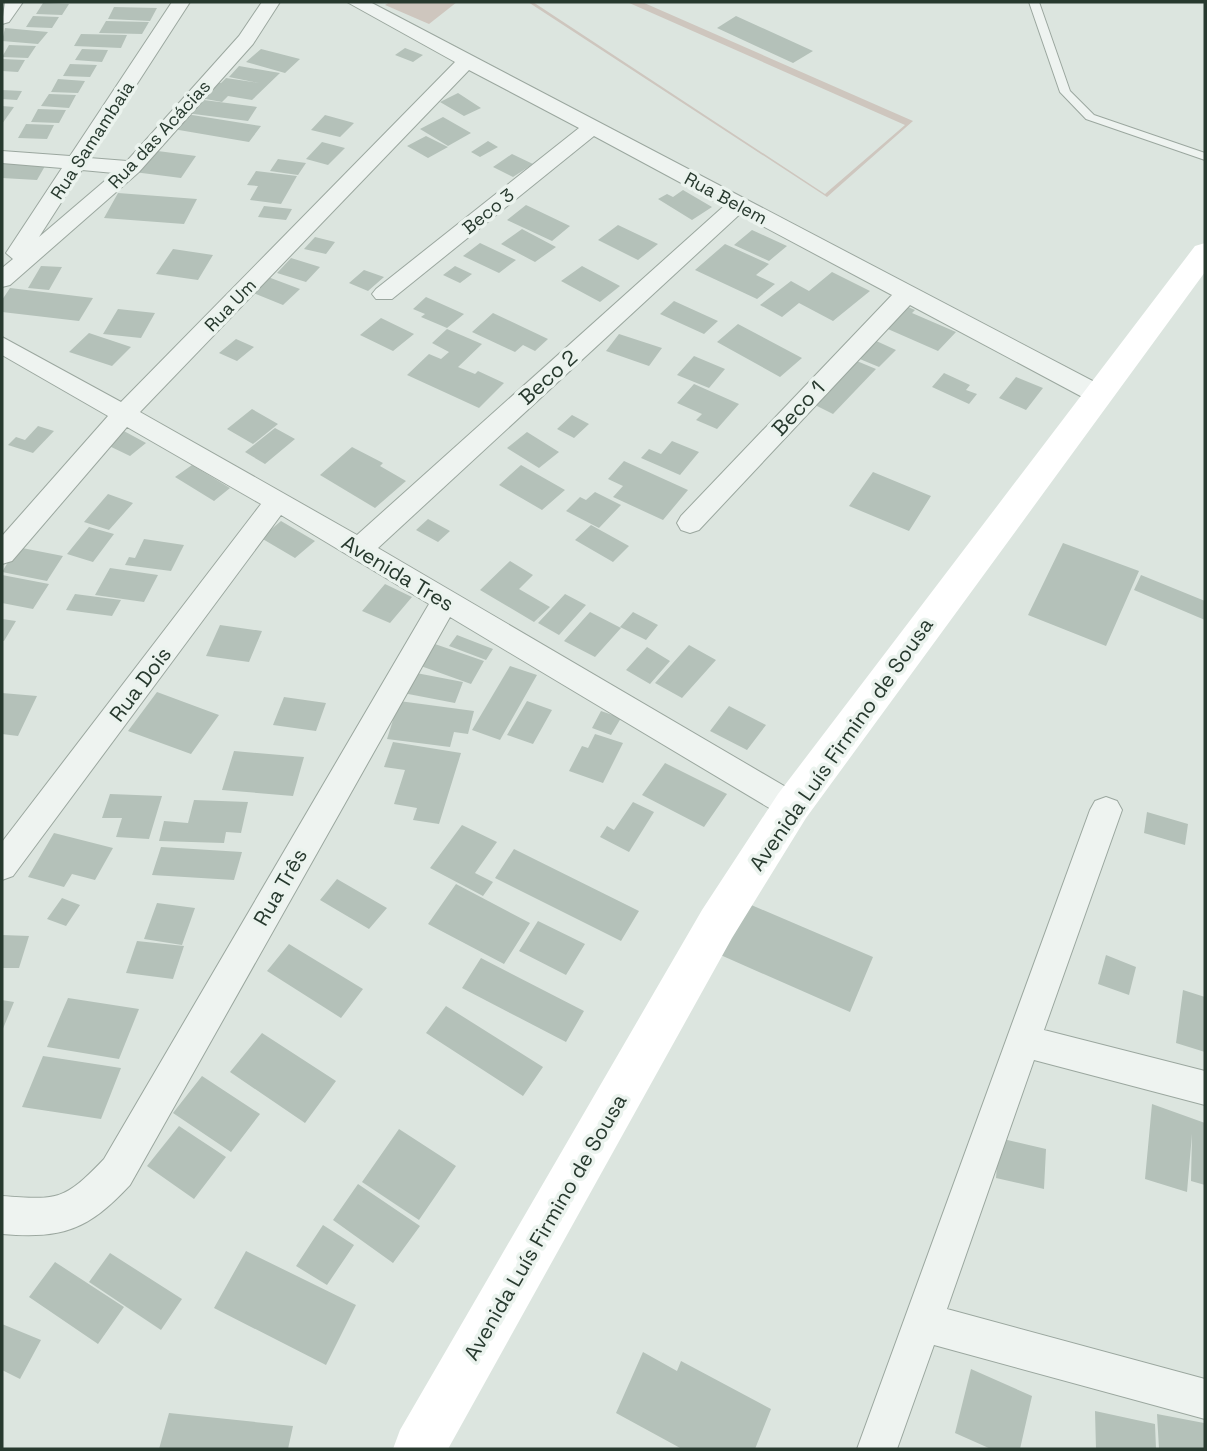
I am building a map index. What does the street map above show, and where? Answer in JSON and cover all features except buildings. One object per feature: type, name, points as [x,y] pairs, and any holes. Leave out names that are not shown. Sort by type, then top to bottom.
[{"type":"main road","name":"Avenida Luís Firmino de Sousa","points":[[419,1449],[717,925],[792,806],[1205,252]]},
{"type":"street","points":[[2,18],[14,2]]},
{"type":"street","name":"Rua Samambaia","points":[[2,279],[181,2]]},
{"type":"street","name":"Rua das Acácias","points":[[2,279],[132,168],[246,40],[271,2]]},
{"type":"street","name":"Rua Belem","points":[[356,2],[1097,394]]},
{"type":"street","name":"Rua Um","points":[[2,554],[124,414],[466,62]]},
{"type":"street","name":"Beco 3","points":[[384,294],[592,128]]},
{"type":"street","points":[[2,157],[132,168]]},
{"type":"street","name":"Beco 2","points":[[359,549],[738,205]]},
{"type":"street","name":"Beco 1","points":[[690,523],[907,294]]},
{"type":"street","name":"Avenida Tres","points":[[2,345],[277,501],[792,806]]},
{"type":"street","name":"Rua Dois","points":[[2,866],[277,501]]},
{"type":"street","name":"Rua Três","points":[[7,1225],[48,1219],[86,1206],[117,1172],[443,601]]},
{"type":"street","points":[[877,1449],[1106,810]]},
{"type":"street","points":[[1023,1041],[1205,1088]]},
{"type":"street","points":[[923,1322],[1205,1398]]},
{"type":"lane","points":[[1034,2],[1065,92],[1090,117],[1205,157]]},
{"type":"shaded area","points":[[390,2],[457,2],[429,24],[385,5]]},
{"type":"shaded area","points":[[528,2],[533,2],[825,194],[905,125],[627,2],[642,2],[913,121],[827,197]]}]
